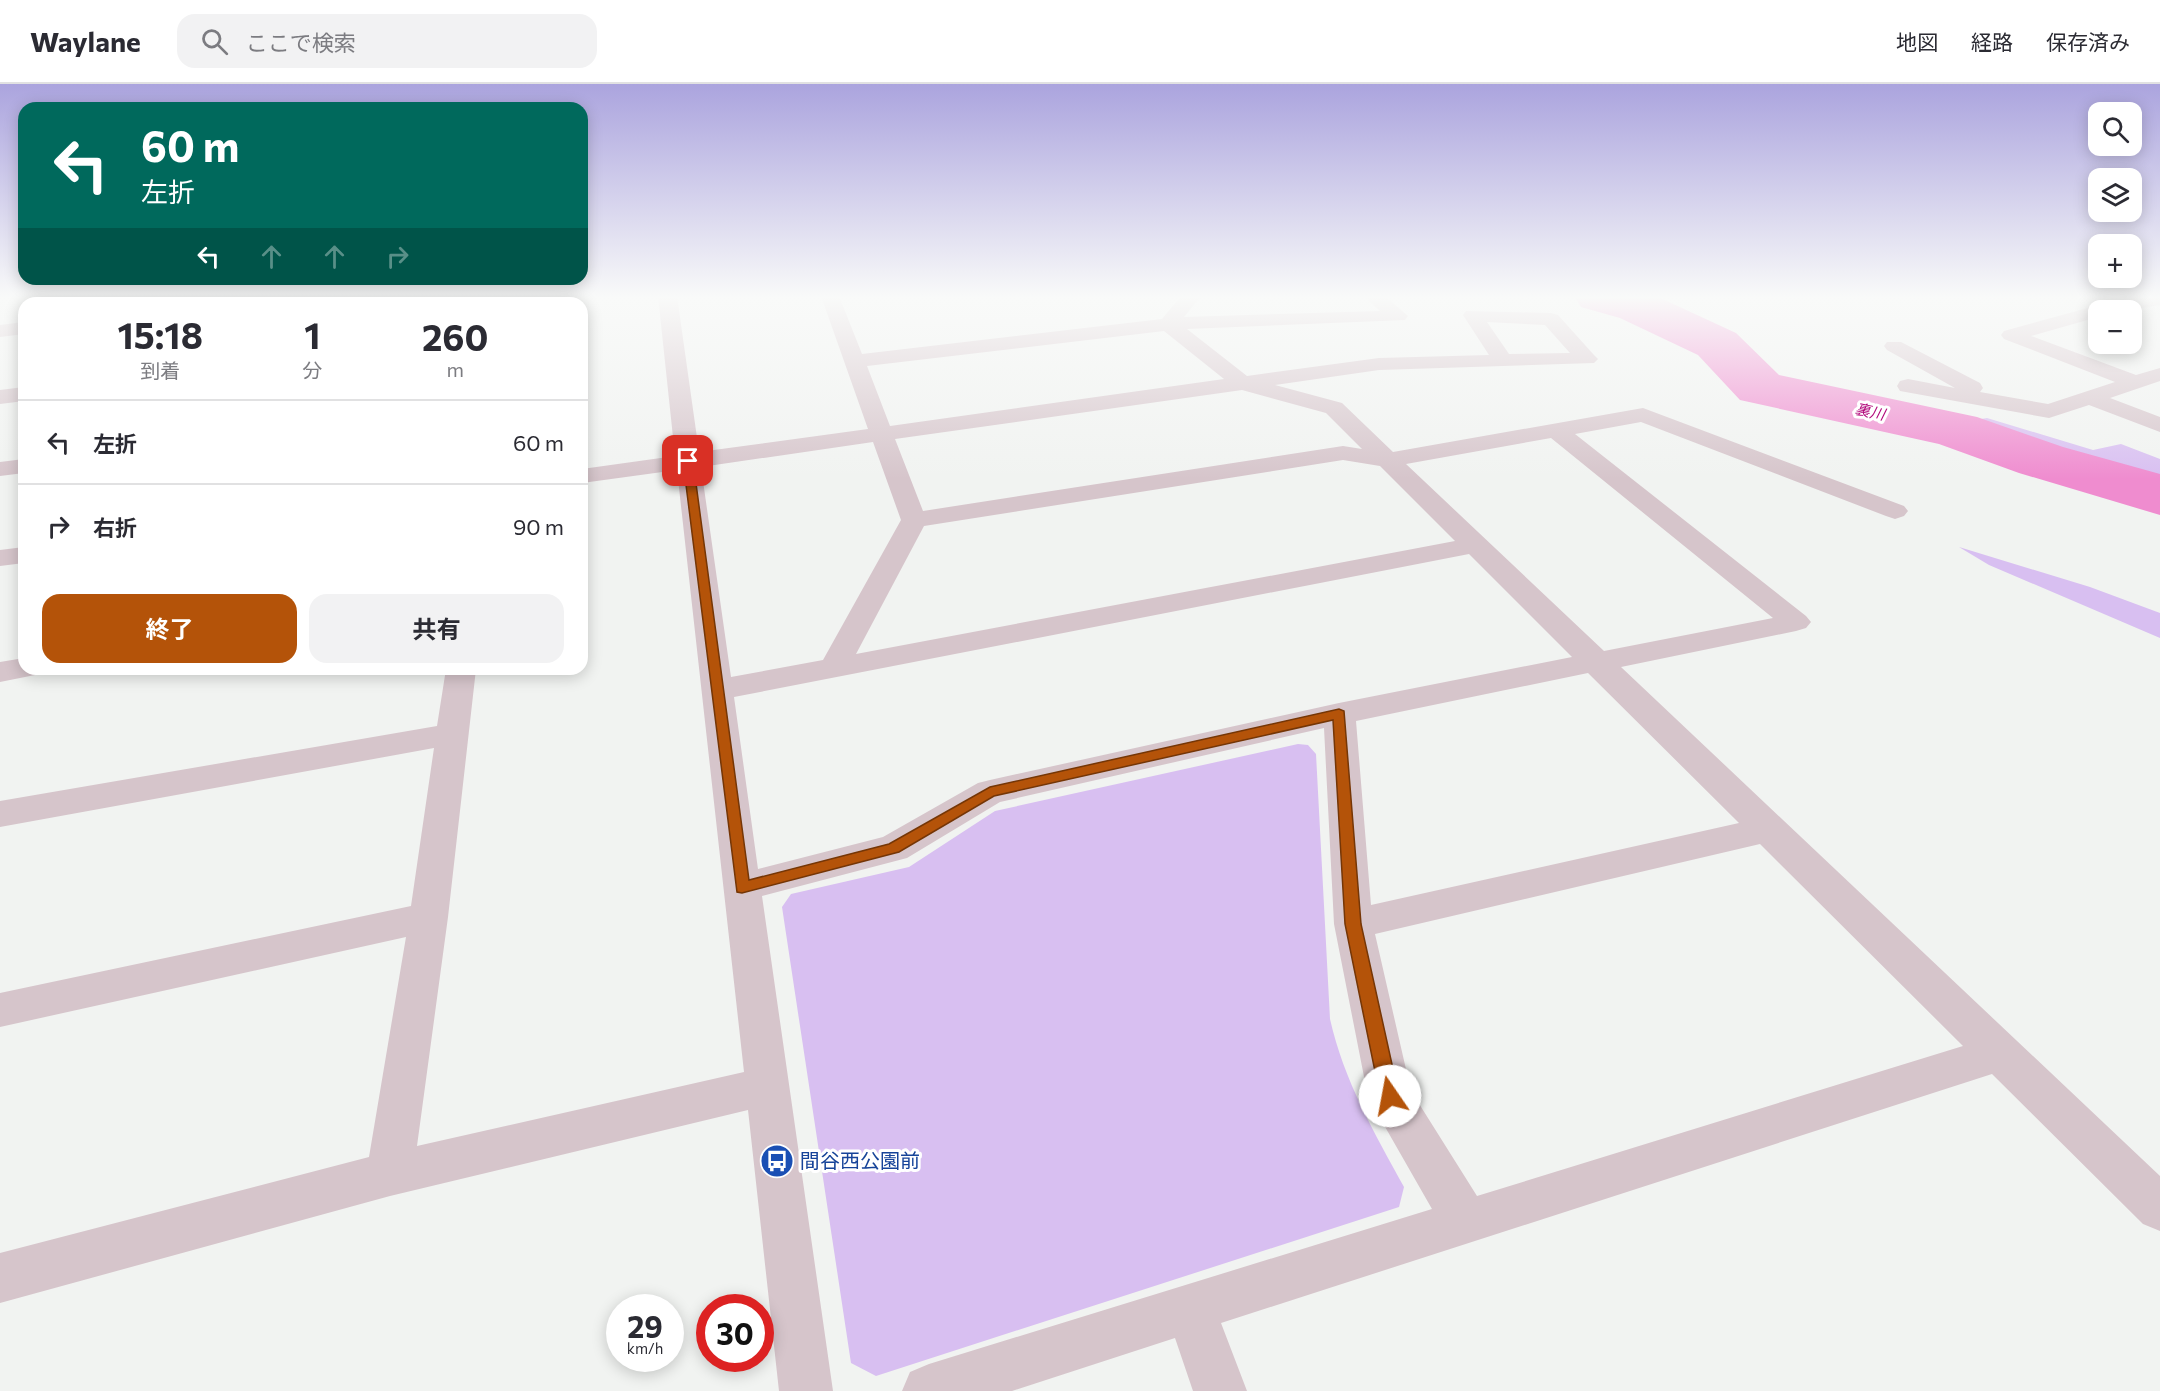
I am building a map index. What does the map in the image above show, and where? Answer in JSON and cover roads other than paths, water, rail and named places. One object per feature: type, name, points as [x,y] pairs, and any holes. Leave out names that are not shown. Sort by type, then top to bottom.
[{"type":"street","points":[[675,357],[806,1391]]},
{"type":"street","points":[[834,667],[914,520],[853,357]]},
{"type":"street","points":[[854,361],[888,357]]},
{"type":"street","points":[[1209,357],[1242,383],[1334,408],[2160,1208]]},
{"type":"street","points":[[1500,357],[1503,361]]},
{"type":"street","points":[[588,475],[1379,364],[1587,359],[1585,357]]},
{"type":"street","points":[[1915,357],[2000,402]]},
{"type":"street","points":[[2069,357],[2135,382]]},
{"type":"street","points":[[1908,386],[2049,411],[2160,374]]},
{"type":"street","points":[[0,397],[18,395]]},
{"type":"street","points":[[2088,397],[2160,425]]},
{"type":"street","points":[[914,520],[1343,453],[1387,460],[1643,415],[1895,511]]},
{"type":"street","points":[[742,887],[894,848],[990,792],[1339,714],[1796,622],[1555,430]]},
{"type":"street","points":[[0,469],[18,467]]},
{"type":"street","points":[[717,690],[1475,545]]},
{"type":"street","points":[[0,558],[18,556]]},
{"type":"street","points":[[0,672],[18,669]]},
{"type":"street","points":[[390,1174],[429,917],[460,675]]},
{"type":"street","points":[[1339,714],[1353,924],[1390,1096],[1466,1222]]},
{"type":"street","points":[[0,814],[453,734]]},
{"type":"street","points":[[1353,924],[1768,829]]},
{"type":"street","points":[[0,1010],[429,917]]},
{"type":"street","points":[[929,1391],[2000,1053]]},
{"type":"street","points":[[0,1278],[390,1174],[767,1086]]},
{"type":"street","points":[[1190,1308],[1220,1391]]},
{"type":"waterway","name":"裏川","points":[[1730,357],[1760,388],[1956,430],[2041,460],[2160,495]]},
{"type":"place","name":"間谷西公園前","points":[[777,1161]]}]
